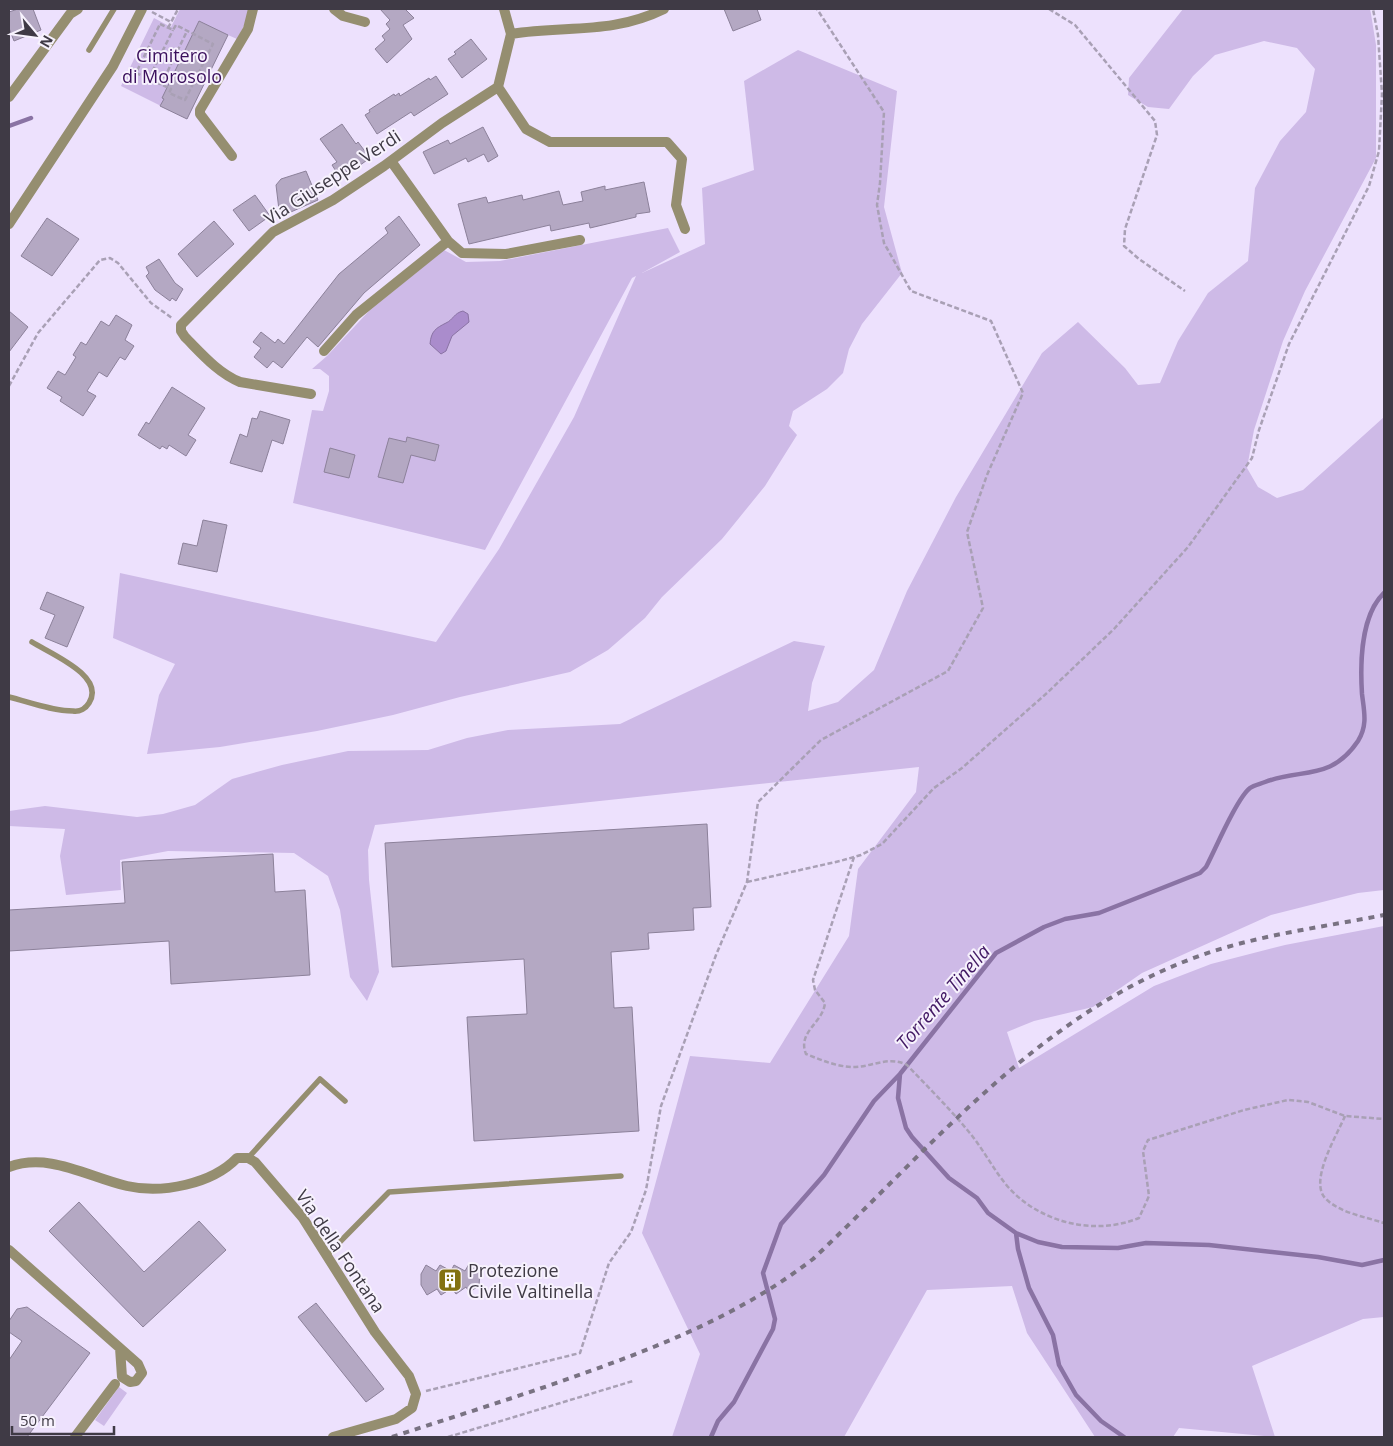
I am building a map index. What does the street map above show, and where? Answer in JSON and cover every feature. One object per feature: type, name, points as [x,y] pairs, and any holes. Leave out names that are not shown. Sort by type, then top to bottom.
[{"type":"street","points":[[9,97],[70,14],[78,9]]},
{"type":"street","points":[[9,224],[114,66],[144,9]]},
{"type":"street","points":[[232,156],[200,114],[200,110],[248,29],[253,9]]},
{"type":"street","points":[[334,9],[343,16],[365,22]]},
{"type":"street","points":[[504,9],[511,34],[498,87],[526,128],[550,142],[667,142],[682,159],[676,205],[685,229]]},
{"type":"street","points":[[511,34],[536,30],[609,27],[649,16],[664,9]]},
{"type":"street","name":"Via Giuseppe Verdi","points":[[181,325],[273,232],[333,200],[391,161],[442,123],[498,87]]},
{"type":"street","points":[[391,161],[448,241],[462,253],[476,255],[506,254],[580,240]]},
{"type":"street","points":[[324,351],[356,315],[448,241]]},
{"type":"street","points":[[181,325],[181,331],[185,337],[220,371],[230,378],[240,382],[311,394]]},
{"type":"street","points":[[9,1167],[31,1162],[62,1165],[129,1186],[167,1187],[195,1184],[227,1169],[237,1158],[248,1158]]},
{"type":"street","name":"Via della Fontana","points":[[248,1158],[255,1162],[304,1218],[376,1332],[409,1376],[416,1394]]},
{"type":"street","points":[[9,1250],[120,1348]]},
{"type":"street","points":[[75,1437],[115,1384]]},
{"type":"street","points":[[333,1437],[396,1419],[412,1408],[416,1394]]},
{"type":"lane","points":[[89,50],[114,9]]},
{"type":"lane","points":[[9,697],[73,712],[87,706],[92,698],[94,690],[91,682],[83,673],[32,642]]},
{"type":"lane","points":[[248,1158],[320,1079],[345,1101]]},
{"type":"lane","points":[[328,1254],[389,1192],[621,1176]]},
{"type":"path","points":[[144,9],[171,22]]},
{"type":"path","points":[[168,28],[178,9]]},
{"type":"path","points":[[416,1394],[580,1353],[609,1263],[631,1232],[646,1190],[661,1106],[716,955],[746,882],[758,802],[821,740],[948,671],[983,608],[967,532],[987,475],[1024,393],[991,321],[911,291],[884,243],[877,205],[884,112],[818,9]]},
{"type":"path","points":[[1049,9],[1075,25],[1155,121],[1157,135],[1125,229],[1124,246],[1139,259],[1185,291]]},
{"type":"path","points":[[746,882],[854,857],[882,844],[934,788],[969,762],[1114,629],[1188,547],[1252,458],[1289,344],[1369,186],[1380,151],[1382,94],[1378,36],[1373,9]]},
{"type":"path","points":[[149,79],[176,25],[213,44],[184,100],[169,93],[171,89],[161,85],[136,73],[160,24],[173,30]]},
{"type":"path","points":[[161,85],[187,31]]},
{"type":"path","points":[[9,386],[38,333],[100,260],[110,258],[118,263],[151,303],[181,325]]},
{"type":"path","points":[[854,857],[814,973],[813,980],[816,990],[825,1003],[824,1011],[805,1038],[803,1045],[806,1054],[828,1064],[851,1067],[898,1060],[907,1065],[970,1134],[1009,1187],[1021,1200],[1048,1216],[1070,1224],[1085,1226],[1110,1226],[1139,1218],[1149,1196],[1143,1151],[1148,1140],[1244,1110],[1288,1100],[1308,1102],[1345,1116],[1384,1119]]},
{"type":"path","points":[[1345,1116],[1322,1167],[1320,1186],[1325,1198],[1335,1205],[1384,1223]]},
{"type":"path","points":[[448,1437],[633,1381]]},
{"type":"green space","name":"Cimitero di Morosolo","points":[[180,9],[249,9],[245,24],[237,39],[228,35],[187,119],[121,86],[154,18],[171,27]]},
{"type":"green space","points":[[1183,9],[1370,9],[1376,45],[1376,158],[1305,291],[1283,341],[1254,430],[1247,468],[1258,487],[1277,498],[1303,490],[1384,417],[1384,890],[1358,893],[1271,915],[1142,973],[1093,1007],[1034,1021],[1007,1032],[1019,1068],[1154,986],[1211,964],[1285,945],[1384,926],[1384,1317],[1363,1319],[1252,1366],[1275,1437],[1179,1428],[1173,1437],[1095,1437],[1027,1333],[1012,1286],[927,1290],[844,1437],[672,1437],[700,1354],[642,1233],[690,1056],[770,1063],[849,936],[858,869],[916,792],[919,767],[375,825],[368,850],[369,880],[379,972],[367,1001],[350,977],[340,910],[328,876],[294,853],[168,851],[120,860],[121,890],[66,895],[60,856],[65,829],[9,826],[9,811],[45,806],[137,817],[163,814],[195,805],[232,779],[282,765],[348,751],[428,750],[467,738],[508,730],[620,724],[794,641],[825,646],[812,683],[808,711],[838,702],[874,670],[907,591],[956,497],[1042,353],[1078,322],[1125,368],[1138,385],[1160,383],[1178,341],[1208,293],[1248,261],[1255,188],[1280,141],[1306,112],[1315,69],[1297,48],[1264,41],[1215,55],[1193,76],[1169,109],[1148,107],[1128,95],[1129,78]]},
{"type":"green space","points":[[798,50],[897,91],[884,207],[902,273],[862,324],[849,349],[843,373],[827,389],[793,411],[789,426],[797,435],[765,486],[722,539],[662,597],[645,618],[608,650],[570,672],[460,697],[393,715],[317,731],[220,747],[147,754],[159,695],[175,664],[113,638],[120,573],[436,642],[499,549],[574,417],[636,276],[632,278],[485,550],[293,503],[312,410],[323,411],[329,391],[329,376],[320,369],[312,369],[327,356],[369,311],[444,250],[466,262],[500,261],[668,228],[680,252],[642,273],[705,244],[702,188],[754,170],[744,81]]},
{"type":"green space","points":[[119,1387],[127,1393],[104,1426],[95,1420]]},
{"type":"shaded area","points":[[463,311],[468,314],[469,322],[452,336],[446,351],[441,354],[430,344],[433,333],[437,328]]},
{"type":"building","points":[[18,9],[33,9],[41,30],[14,41],[9,28],[9,12]]},
{"type":"building","points":[[380,9],[405,9],[414,18],[403,25],[412,39],[387,63],[375,49],[385,40],[382,36],[390,29],[386,24],[390,20]]},
{"type":"building","points":[[724,9],[757,9],[761,20],[733,31]]},
{"type":"building","points":[[199,21],[228,35],[187,119],[160,106],[164,99],[162,98]]},
{"type":"building","points":[[471,39],[487,59],[462,78],[448,59]]},
{"type":"building","points":[[436,76],[448,94],[414,116],[411,112],[377,134],[365,115],[370,112],[369,110],[394,94],[395,96],[399,93],[400,96],[429,78],[430,80]]},
{"type":"building","points":[[342,124],[356,144],[358,142],[370,158],[349,173],[347,171],[339,176],[332,165],[337,162],[320,139]]},
{"type":"building","points":[[483,127],[498,156],[488,162],[484,154],[468,162],[466,158],[434,174],[423,152],[448,140],[450,144]]},
{"type":"building","points":[[306,171],[318,200],[284,215],[282,208],[279,210],[276,185],[281,179]]},
{"type":"building","points":[[644,182],[650,212],[636,214],[636,217],[590,228],[589,223],[551,231],[550,225],[469,244],[458,204],[486,197],[488,203],[522,195],[523,200],[559,191],[563,205],[583,201],[581,192],[605,186],[605,190]]},
{"type":"building","points":[[255,195],[270,216],[249,231],[233,210]]},
{"type":"building","points":[[399,216],[420,245],[364,293],[318,347],[307,337],[282,368],[273,361],[267,368],[254,357],[261,348],[253,342],[261,332],[275,343],[278,339],[284,344],[339,274],[388,233],[385,228]]},
{"type":"building","points":[[47,218],[79,239],[52,276],[21,256]]},
{"type":"building","points":[[214,221],[234,244],[197,277],[178,254]]},
{"type":"building","points":[[159,259],[175,283],[183,289],[176,301],[172,298],[170,301],[155,290],[146,276],[149,273],[146,267]]},
{"type":"building","points":[[9,311],[28,327],[9,352]]},
{"type":"building","points":[[116,315],[132,325],[125,340],[134,346],[125,360],[120,357],[107,377],[99,372],[87,391],[96,396],[83,416],[60,401],[62,397],[47,388],[58,371],[65,375],[76,357],[73,355],[81,342],[86,345],[101,321],[109,326]]},
{"type":"building","points":[[172,387],[205,408],[188,435],[196,440],[186,456],[169,445],[167,449],[162,446],[160,449],[138,435],[146,422],[149,424]]},
{"type":"building","points":[[260,411],[290,420],[283,444],[272,440],[262,472],[230,463],[240,434],[247,437],[252,418],[257,419]]},
{"type":"building","points":[[407,437],[439,445],[435,461],[411,455],[403,483],[378,477],[389,438],[406,442]]},
{"type":"building","points":[[330,448],[355,455],[349,478],[324,472]]},
{"type":"building","points":[[203,520],[227,525],[217,572],[178,564],[183,543],[197,546]]},
{"type":"building","points":[[47,592],[84,607],[67,647],[45,638],[55,615],[40,609]]},
{"type":"building","points":[[707,824],[711,907],[693,908],[694,930],[648,933],[649,949],[611,952],[614,1008],[632,1007],[639,1131],[474,1141],[467,1017],[527,1014],[524,959],[392,967],[385,843]]},
{"type":"building","points":[[273,854],[275,892],[305,890],[310,975],[171,984],[169,941],[9,951],[9,910],[125,903],[122,862]]},
{"type":"building","points":[[79,1202],[144,1272],[199,1221],[226,1250],[143,1327],[49,1231]]},
{"type":"building","name":"Protezione Civile Valtinella","points":[[469,1264],[480,1270],[479,1286],[469,1292],[466,1287],[456,1294],[452,1288],[441,1295],[437,1289],[427,1295],[421,1285],[421,1274],[426,1265],[436,1271],[440,1265],[451,1271],[454,1265],[465,1271]]},
{"type":"building","points":[[316,1303],[384,1389],[366,1402],[298,1317]]},
{"type":"building","points":[[27,1307],[90,1353],[27,1437],[9,1437],[9,1360],[22,1341],[9,1332],[9,1321],[17,1309]]},
{"type":"waterway","points":[[9,126],[31,118]]},
{"type":"waterway","name":"Torrente Tinella","points":[[711,1437],[718,1421],[734,1402],[773,1329],[775,1319],[763,1273],[781,1224],[824,1175],[874,1101],[900,1074],[996,953],[1044,927],[1065,919],[1099,913],[1200,873],[1206,867],[1239,802],[1250,788],[1279,778],[1326,768],[1348,754],[1358,741],[1364,724],[1361,668],[1366,626],[1376,602],[1384,593]]},
{"type":"waterway","points":[[900,1074],[898,1098],[906,1128],[912,1137],[949,1178],[977,1198],[988,1213],[1016,1233],[1038,1242],[1062,1247],[1118,1248],[1146,1243],[1209,1245],[1318,1257],[1362,1265],[1384,1260]]},
{"type":"waterway","points":[[1016,1233],[1018,1249],[1029,1288],[1053,1335],[1059,1365],[1076,1395],[1101,1421],[1124,1437]]},
{"type":"railway","points":[[392,1437],[543,1388],[651,1348],[708,1323],[762,1294],[813,1259],[946,1129],[1038,1047],[1088,1012],[1142,981],[1199,956],[1244,942],[1384,915]]},
{"type":"place","name":"Protezione Civile Valtinella","points":[[450,1280]]}]
